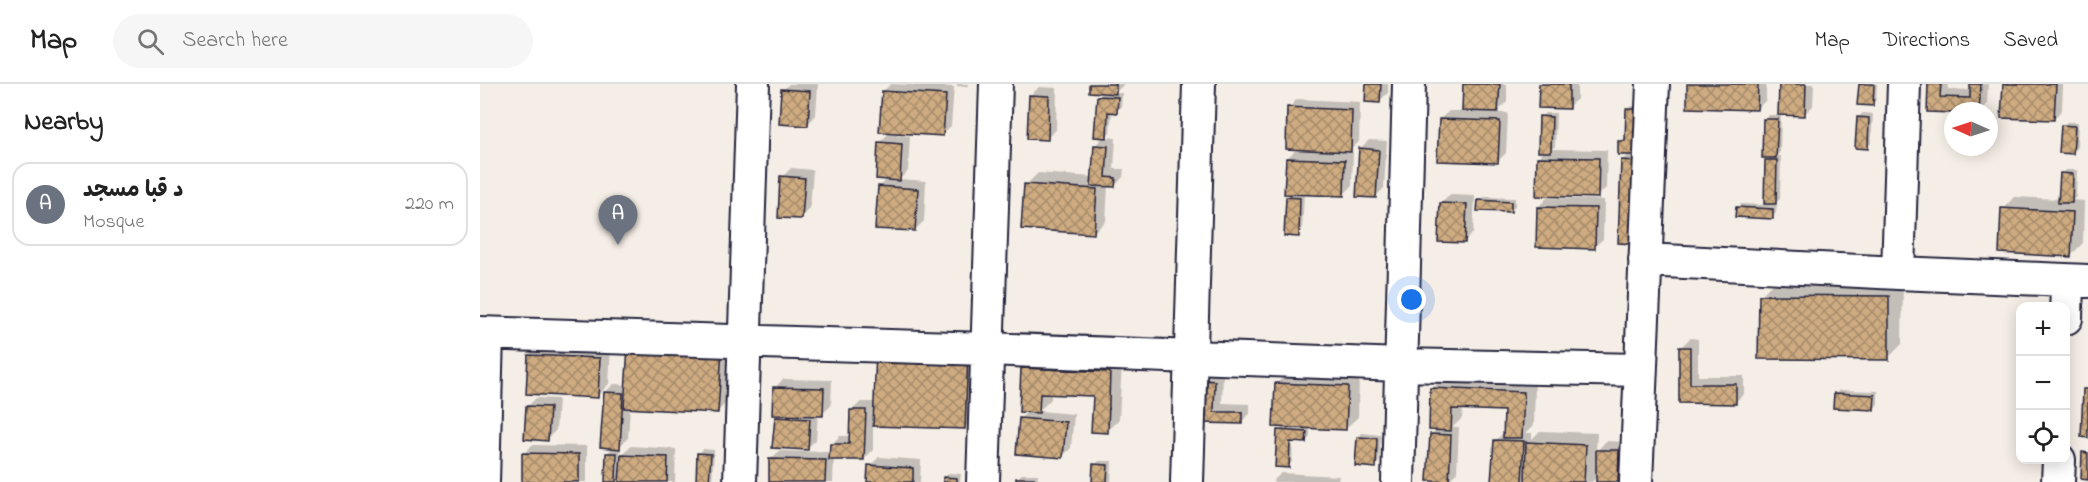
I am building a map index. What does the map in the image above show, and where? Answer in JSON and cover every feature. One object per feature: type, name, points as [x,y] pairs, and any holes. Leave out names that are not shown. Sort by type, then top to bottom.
[{"type":"street","points":[[740,482],[753,84]]},
{"type":"street","points":[[983,482],[996,84]]},
{"type":"street","points":[[1187,482],[1199,84]]},
{"type":"street","points":[[1398,482],[1409,84]]},
{"type":"street","points":[[1636,482],[1653,84]]},
{"type":"street","points":[[1898,273],[1904,84]]},
{"type":"street","points":[[1645,260],[2078,281],[2070,306]]},
{"type":"street","points":[[483,482],[483,334],[987,349],[1401,365],[1641,370]]},
{"type":"street","points":[[2058,482],[2060,464]]},
{"type":"building","points":[[1089,84],[1116,84],[1116,94],[1089,92]]},
{"type":"building","points":[[1366,84],[1381,84],[1380,103],[1365,102]]},
{"type":"building","points":[[1463,84],[1500,84],[1498,112],[1462,111]]},
{"type":"building","points":[[1539,84],[1569,84],[1569,109],[1538,108]]},
{"type":"building","points":[[1687,84],[1758,84],[1757,110],[1687,108]]},
{"type":"building","points":[[1779,84],[1806,84],[1805,116],[1778,115]]},
{"type":"building","points":[[1859,84],[1874,84],[1873,106],[1857,105]]},
{"type":"building","points":[[1928,84],[1941,84],[1940,97],[1970,98],[1970,84],[1981,84],[1980,102],[1944,102],[1944,113],[1927,112]]},
{"type":"building","points":[[2003,84],[2056,84],[2054,120],[2001,118]]},
{"type":"building","points":[[781,89],[810,91],[808,126],[779,124]]},
{"type":"building","points":[[882,91],[946,95],[943,136],[879,132]]},
{"type":"building","points":[[1029,95],[1049,96],[1048,140],[1027,139]]},
{"type":"building","points":[[1097,96],[1118,97],[1117,113],[1108,112],[1107,138],[1094,137]]},
{"type":"building","points":[[1287,107],[1352,110],[1351,152],[1286,149]]},
{"type":"building","points":[[1626,109],[1636,109],[1635,155],[1618,155],[1618,141],[1625,141]]},
{"type":"building","points":[[1539,116],[1552,117],[1551,152],[1538,152]]},
{"type":"building","points":[[1857,117],[1869,118],[1868,149],[1855,148]]},
{"type":"building","points":[[1439,119],[1500,121],[1498,163],[1437,161]]},
{"type":"building","points":[[1763,119],[1778,119],[1776,158],[1762,158]]},
{"type":"building","points":[[2061,125],[2075,126],[2073,154],[2059,153]]},
{"type":"building","points":[[878,142],[902,144],[900,181],[876,179]]},
{"type":"building","points":[[1094,145],[1108,146],[1106,177],[1116,178],[1115,187],[1091,186]]},
{"type":"building","points":[[1359,148],[1379,150],[1376,198],[1356,197]]},
{"type":"building","points":[[1537,157],[1599,158],[1598,198],[1536,196]]},
{"type":"building","points":[[1286,158],[1345,160],[1344,196],[1284,194]]},
{"type":"building","points":[[1621,160],[1636,161],[1633,244],[1618,243]]},
{"type":"building","points":[[1765,160],[1777,160],[1776,204],[1764,204]]},
{"type":"building","points":[[2060,173],[2073,174],[2072,203],[2058,203]]},
{"type":"building","points":[[780,176],[805,178],[802,219],[778,218]]},
{"type":"building","points":[[1024,184],[1097,189],[1094,234],[1021,229]]},
{"type":"building","points":[[878,186],[918,189],[915,231],[875,229]]},
{"type":"building","points":[[1286,197],[1300,198],[1299,237],[1284,236]]},
{"type":"building","points":[[1478,200],[1511,202],[1511,212],[1477,211]]},
{"type":"building","points":[[1440,203],[1467,204],[1465,243],[1438,242]]},
{"type":"building","points":[[1537,207],[1596,208],[1595,249],[1536,247]]},
{"type":"building","points":[[1736,207],[1773,209],[1773,219],[1735,217]]},
{"type":"building","points":[[2001,208],[2073,212],[2071,257],[1999,253]]},
{"type":"building","points":[[1759,295],[1889,296],[1889,360],[1758,359]]},
{"type":"building","points":[[628,346],[722,350],[718,413],[624,408]]},
{"type":"building","points":[[1679,347],[1690,347],[1690,384],[1736,384],[1736,404],[1679,403]]},
{"type":"building","points":[[876,351],[968,354],[965,429],[873,426]]},
{"type":"building","points":[[528,355],[600,358],[598,398],[526,394]]},
{"type":"building","points":[[1021,368],[1110,372],[1108,433],[1091,432],[1093,396],[1040,394],[1039,413],[1019,412]]},
{"type":"building","points":[[1204,380],[1215,381],[1214,412],[1242,412],[1242,424],[1203,423]]},
{"type":"building","points":[[1275,383],[1348,386],[1346,430],[1273,427]]},
{"type":"building","points":[[773,387],[824,388],[823,416],[772,415]]},
{"type":"building","points":[[1430,388],[1524,392],[1522,438],[1503,438],[1504,411],[1452,409],[1451,431],[1429,430]]},
{"type":"building","points":[[2083,389],[2088,389],[2088,438],[2081,437]]},
{"type":"building","points":[[604,392],[623,393],[620,449],[600,447]]},
{"type":"building","points":[[1834,393],[1875,395],[1874,410],[1833,408]]},
{"type":"building","points":[[526,406],[550,407],[548,441],[524,439]]},
{"type":"building","points":[[850,410],[866,410],[864,460],[829,460],[830,444],[849,444]]},
{"type":"building","points":[[775,417],[810,419],[808,450],[772,448]]},
{"type":"building","points":[[1019,418],[1066,422],[1063,458],[1016,454]]},
{"type":"building","points":[[1277,430],[1307,432],[1306,443],[1290,442],[1289,468],[1275,467]]},
{"type":"building","points":[[1430,434],[1451,435],[1449,482],[1427,481]]},
{"type":"building","points":[[1357,437],[1377,438],[1376,468],[1355,466]]},
{"type":"building","points":[[1494,440],[1524,441],[1522,482],[1491,482]]},
{"type":"building","points":[[1526,442],[1586,445],[1584,482],[1525,482]]},
{"type":"building","points":[[1596,450],[1619,450],[1618,482],[1596,482]]},
{"type":"building","points":[[2082,452],[2088,453],[2088,480],[2081,479]]},
{"type":"building","points":[[522,453],[579,454],[579,482],[522,482]]},
{"type":"building","points":[[606,453],[617,453],[616,482],[605,482]]},
{"type":"building","points":[[697,453],[711,454],[709,482],[696,482]]},
{"type":"building","points":[[621,455],[668,457],[667,482],[619,482]]},
{"type":"building","points":[[769,459],[826,460],[825,482],[769,482]]},
{"type":"building","points":[[1093,464],[1108,465],[1107,482],[1092,482]]},
{"type":"building","points":[[868,465],[913,468],[913,482],[867,482]]},
{"type":"building","points":[[943,477],[957,478],[957,482],[943,482]]},
{"type":"building","points":[[1016,478],[1034,478],[1034,482],[1016,482]]},
{"type":"place","name":"د قبا مسجد","points":[[618,245]]}]
